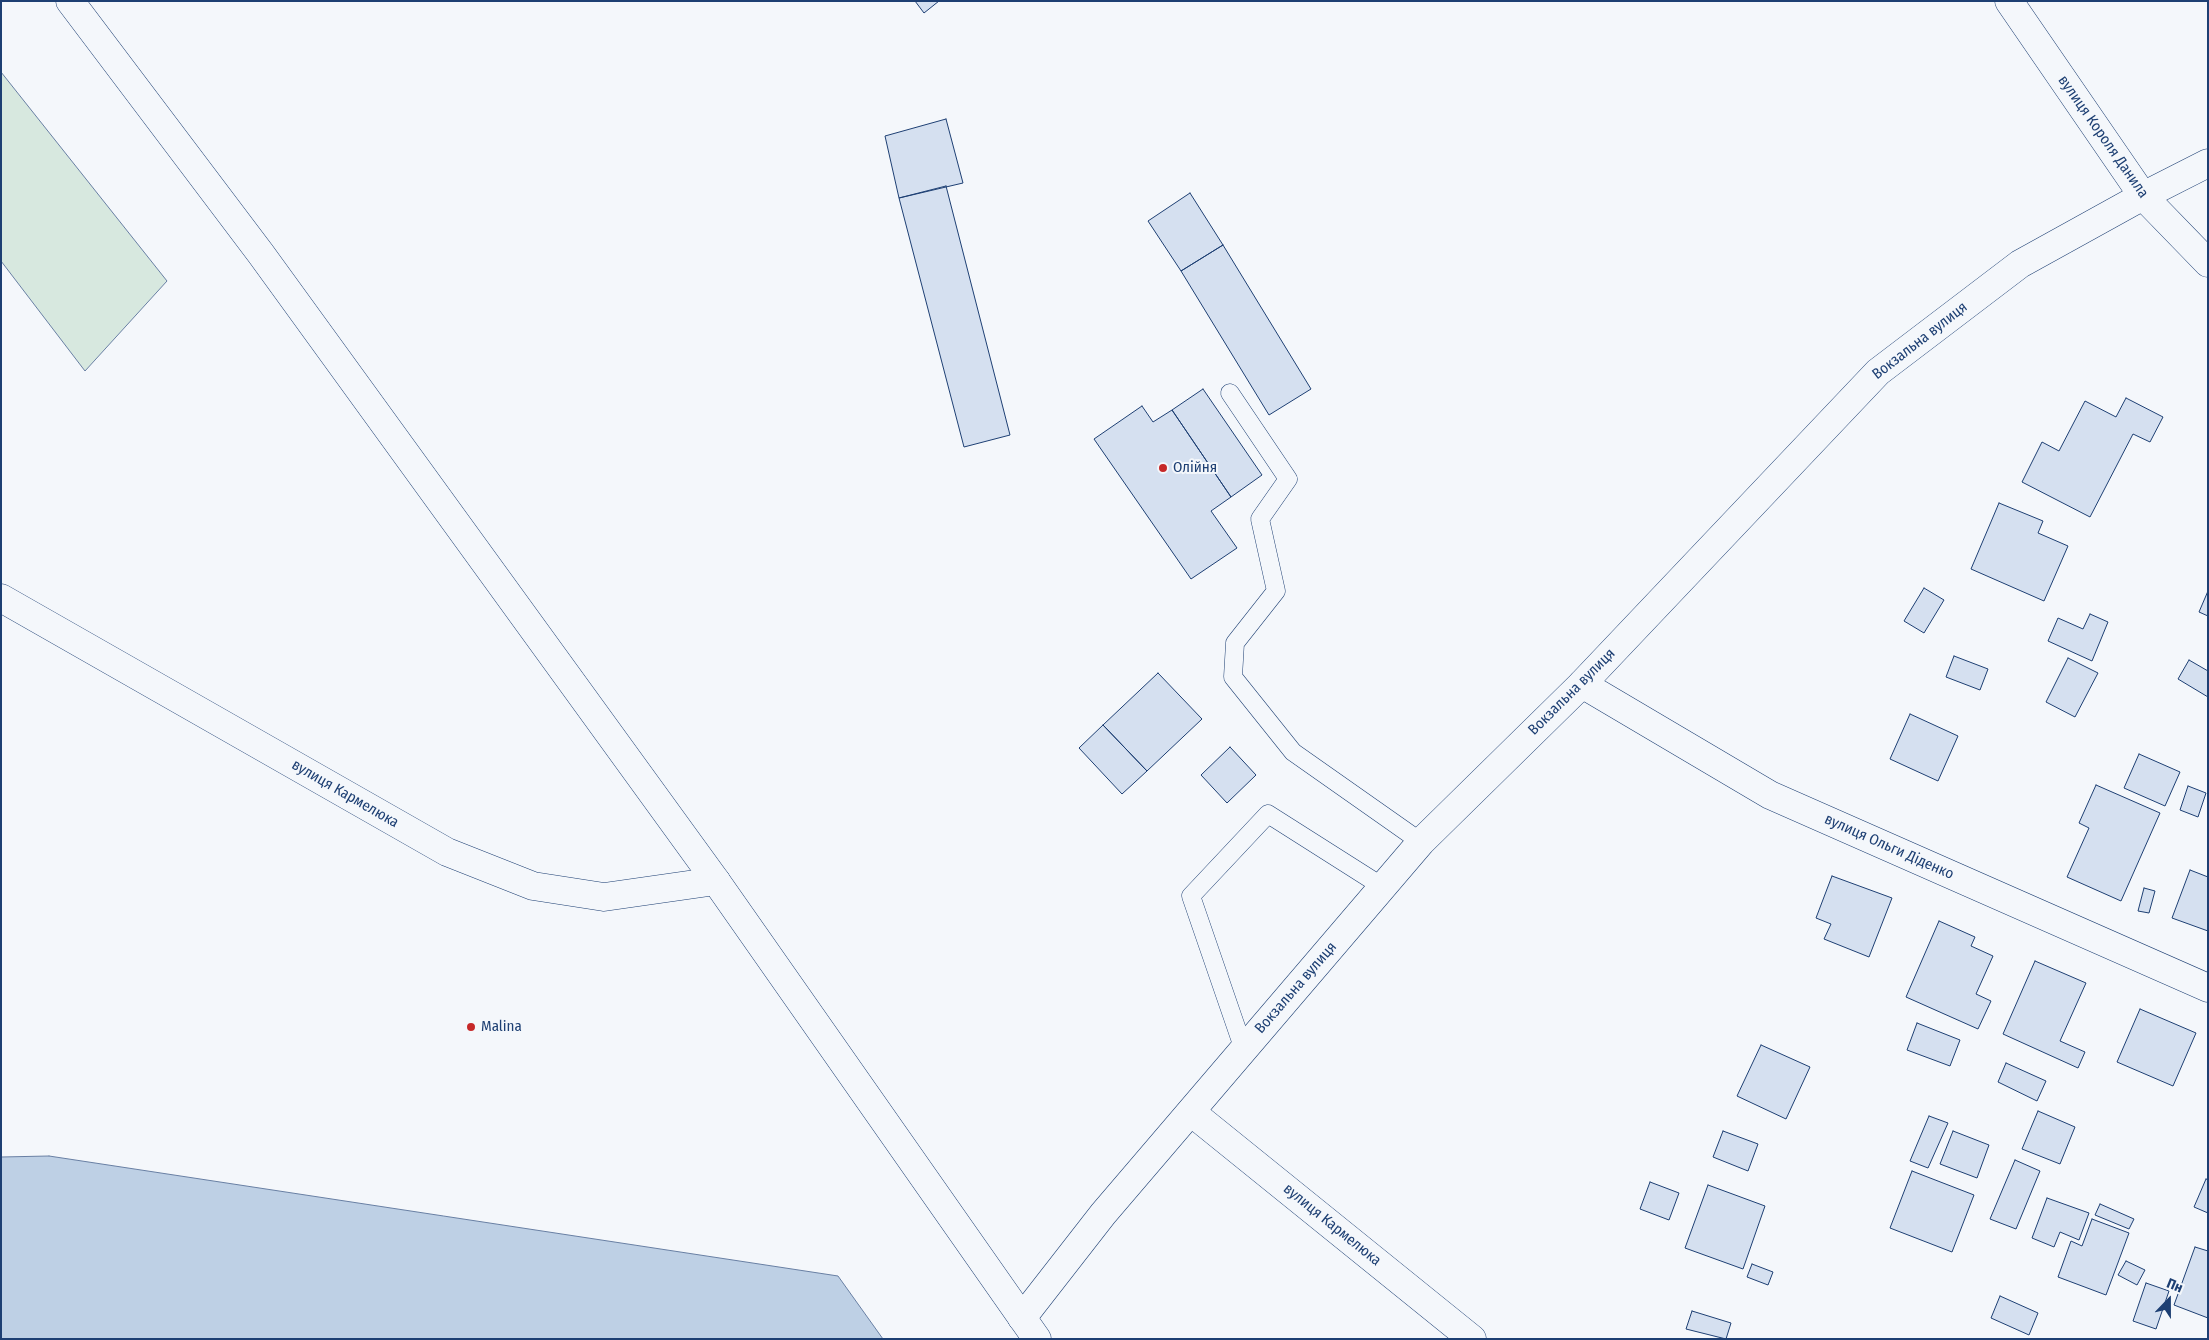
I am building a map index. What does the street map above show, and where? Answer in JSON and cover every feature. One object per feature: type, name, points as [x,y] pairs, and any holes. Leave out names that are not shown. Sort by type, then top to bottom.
[{"type":"main road","points":[[70,1],[260,254],[716,881],[1029,1328]]},
{"type":"main road","name":"вулиця Короля Данила","points":[[2009,1],[2143,196],[2208,263]]},
{"type":"main road","name":"Вокзальна вулиця","points":[[1029,1328],[1103,1214],[1421,842],[1582,684],[1878,372],[2020,264],[2143,196],[2208,163]]},
{"type":"main road","name":"вулиця Кармелюка","points":[[1,598],[446,852],[481,866],[533,886],[604,897],[716,881]]},
{"type":"main road","name":"вулиця Ольги Діденко","points":[[1582,684],[1770,795],[2208,988]]},
{"type":"main road","name":"вулиця Кармелюка","points":[[1191,1112],[1472,1339]]},
{"type":"lane","points":[[1230,393],[1288,478],[1260,519],[1276,591],[1235,643],[1233,677],[1293,752],[1421,842]]},
{"type":"lane","points":[[1244,1050],[1192,896],[1268,814],[1383,887]]},
{"type":"shaded area","points":[[1,72],[167,281],[85,371],[1,261]]},
{"type":"water","points":[[49,1156],[838,1276],[883,1339],[1,1339],[1,1157]]},
{"type":"building","points":[[915,1],[939,1],[924,13]]},
{"type":"building","points":[[946,119],[963,183],[899,198],[885,136]]},
{"type":"building","points":[[946,186],[1010,435],[964,447],[899,198]]},
{"type":"building","points":[[1190,193],[1223,245],[1181,271],[1148,221]]},
{"type":"building","points":[[1223,245],[1311,389],[1269,415],[1181,271]]},
{"type":"building","points":[[1203,389],[1262,475],[1231,497],[1172,410]]},
{"type":"building","points":[[2126,398],[2163,417],[2150,442],[2133,434],[2090,517],[2022,482],[2042,442],[2059,451],[2085,401],[2116,417]]},
{"type":"building","name":"Олійня","points":[[1142,406],[1153,422],[1172,410],[1231,497],[1211,511],[1237,548],[1191,579],[1094,439]]},
{"type":"building","points":[[1999,503],[2043,521],[2038,533],[2068,546],[2044,601],[1971,569]]},
{"type":"building","points":[[1924,588],[1944,600],[1924,633],[1904,621]]},
{"type":"building","points":[[2208,591],[2208,616],[2199,612]]},
{"type":"building","points":[[2090,614],[2108,622],[2092,661],[2048,641],[2058,618],[2083,629]]},
{"type":"building","points":[[1954,656],[1988,669],[1980,690],[1946,677]]},
{"type":"building","points":[[2068,658],[2098,673],[2075,717],[2046,702]]},
{"type":"building","points":[[2189,660],[2208,671],[2208,697],[2178,679]]},
{"type":"building","points":[[1158,673],[1202,719],[1147,771],[1103,725]]},
{"type":"building","points":[[1910,714],[1958,736],[1938,781],[1890,759]]},
{"type":"building","points":[[1103,725],[1147,771],[1122,794],[1079,748]]},
{"type":"building","points":[[1230,747],[1256,775],[1227,803],[1201,775]]},
{"type":"building","points":[[2139,754],[2180,772],[2165,806],[2124,788]]},
{"type":"building","points":[[2096,785],[2160,813],[2121,901],[2067,877],[2089,828],[2079,823]]},
{"type":"building","points":[[2188,786],[2206,793],[2198,817],[2180,810]]},
{"type":"building","points":[[2190,870],[2208,877],[2208,931],[2172,918]]},
{"type":"building","points":[[1832,876],[1892,898],[1869,957],[1824,939],[1831,924],[1816,918]]},
{"type":"building","points":[[2144,888],[2155,891],[2149,913],[2138,911]]},
{"type":"building","points":[[1939,921],[1975,937],[1971,946],[1993,956],[1976,994],[1991,1001],[1978,1029],[1906,997]]},
{"type":"building","points":[[2035,961],[2086,983],[2060,1041],[2085,1052],[2078,1068],[2003,1034]]},
{"type":"building","points":[[2140,1009],[2196,1033],[2173,1086],[2117,1062]]},
{"type":"building","points":[[1917,1023],[1960,1040],[1950,1066],[1907,1050]]},
{"type":"building","points":[[1761,1045],[1810,1067],[1786,1119],[1737,1096]]},
{"type":"building","points":[[2006,1063],[2046,1081],[2037,1101],[1998,1082]]},
{"type":"building","points":[[2038,1111],[2075,1127],[2060,1164],[2022,1149]]},
{"type":"building","points":[[1929,1116],[1948,1123],[1928,1168],[1910,1161]]},
{"type":"building","points":[[1723,1131],[1758,1144],[1748,1171],[1713,1157]]},
{"type":"building","points":[[1953,1131],[1989,1145],[1977,1178],[1940,1164]]},
{"type":"building","points":[[2015,1160],[2040,1171],[2016,1229],[1990,1219]]},
{"type":"building","points":[[1912,1171],[1974,1195],[1952,1252],[1890,1228]]},
{"type":"building","points":[[2206,1179],[2208,1180],[2208,1213],[2194,1207]]},
{"type":"building","points":[[1650,1182],[1679,1193],[1669,1220],[1640,1209]]},
{"type":"building","points":[[1708,1185],[1765,1206],[1743,1269],[1685,1248]]},
{"type":"building","points":[[2047,1198],[2089,1213],[2079,1240],[2060,1232],[2054,1247],[2032,1238]]},
{"type":"building","points":[[2100,1204],[2134,1219],[2129,1229],[2095,1215]]},
{"type":"building","points":[[2092,1219],[2129,1233],[2106,1295],[2058,1277],[2071,1241],[2082,1246]]},
{"type":"building","points":[[2195,1247],[2208,1251],[2208,1318],[2174,1305]]},
{"type":"building","points":[[2126,1261],[2145,1270],[2137,1285],[2118,1275]]},
{"type":"building","points":[[1752,1264],[1773,1272],[1768,1285],[1747,1277]]},
{"type":"building","points":[[2146,1283],[2169,1291],[2156,1329],[2133,1321]]},
{"type":"building","points":[[2000,1296],[2038,1313],[2029,1335],[1991,1318]]},
{"type":"building","points":[[1692,1311],[1731,1323],[1726,1339],[1686,1329]]},
{"type":"place","name":"Олійня","points":[[1163,468]]},
{"type":"place","name":"Malina","points":[[471,1027]]}]
